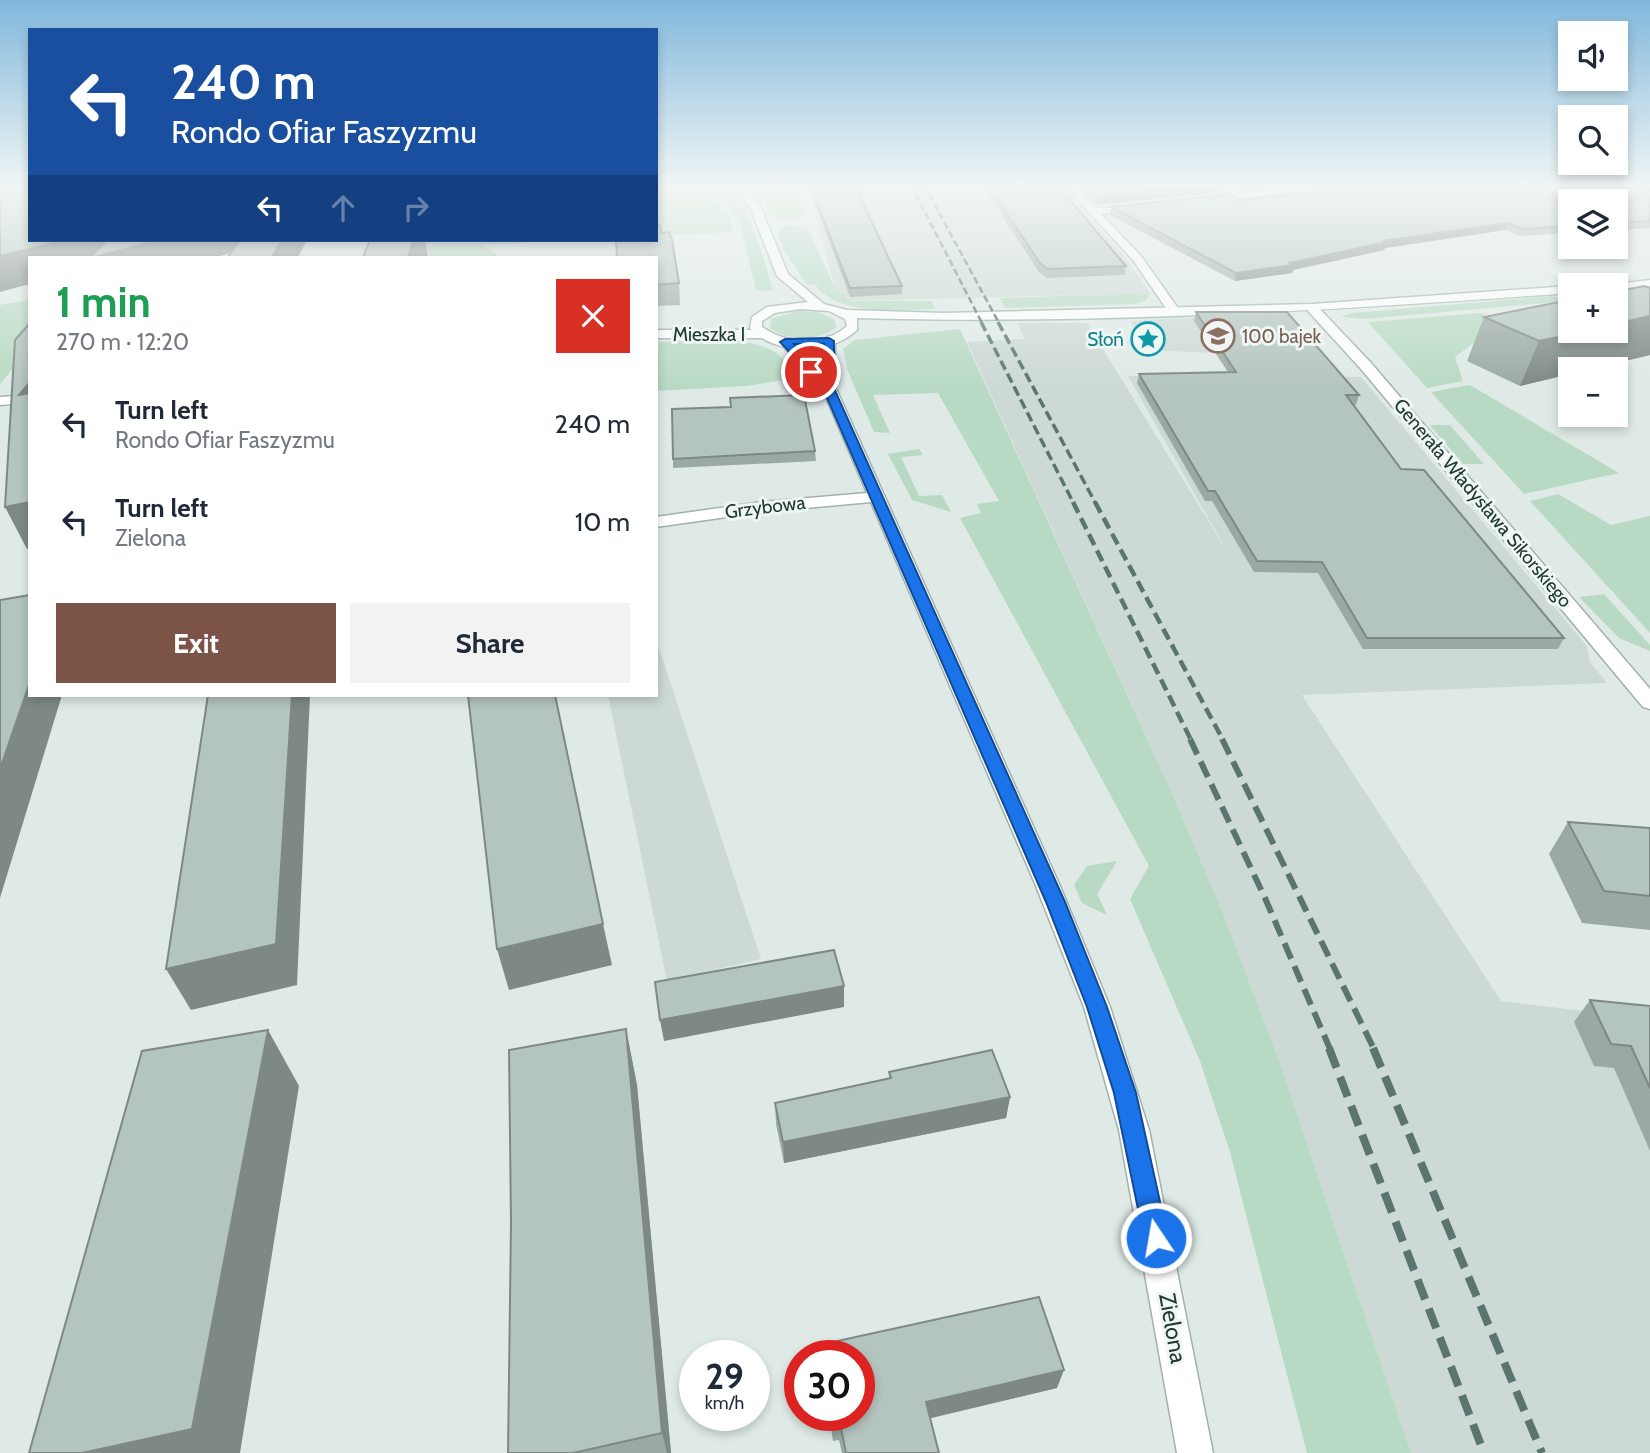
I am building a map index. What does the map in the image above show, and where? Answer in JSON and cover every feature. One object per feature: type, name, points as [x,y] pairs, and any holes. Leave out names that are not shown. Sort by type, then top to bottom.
[{"type":"street","points":[[774,253],[783,276],[780,300],[775,309]]},
{"type":"street","points":[[1132,253],[1174,311]]},
{"type":"street","points":[[783,276],[819,305],[847,314],[944,317],[1312,308],[1558,290]]},
{"type":"street","points":[[1628,285],[1650,283]]},
{"type":"street","points":[[775,309],[819,305]]},
{"type":"street","name":"Generała Władysława Sikorskiego","points":[[1312,308],[1366,366],[1650,702]]},
{"type":"street","name":"Mieszka I","points":[[658,333],[758,317],[775,309]]},
{"type":"street","points":[[847,314],[853,320],[851,330]]},
{"type":"street","points":[[758,317],[755,326],[761,334]]},
{"type":"street","points":[[785,342],[829,341],[851,330],[944,317]]},
{"type":"street","name":"Mieszka I","points":[[658,333],[761,334],[785,342]]},
{"type":"street","name":"Zielona","points":[[827,384],[832,373],[828,360],[829,341]]},
{"type":"street","name":"Zielona","points":[[785,342],[827,384],[1058,907],[1107,1037],[1134,1130],[1195,1453]]},
{"type":"street","name":"Grzybowa","points":[[658,522],[762,507],[875,497]]},
{"type":"shaded area","points":[[825,253],[1122,253],[1150,293],[851,301],[835,288]]},
{"type":"shaded area","name":"100 bajek","points":[[1287,318],[1314,357],[1143,350],[1131,321]]},
{"type":"shaded area","points":[[1017,323],[1087,323],[1228,553],[1128,376],[1361,377],[1587,646],[1590,662],[1607,683],[1302,695],[1501,1001],[1650,1019],[1650,1453],[1411,1453],[1277,1055],[1223,913],[1171,791],[967,342],[1025,339]]},
{"type":"shaded area","points":[[658,645],[761,959],[667,981],[608,697],[658,697]]},
{"type":"green space","points":[[429,253],[494,253],[499,256],[428,256]]},
{"type":"green space","points":[[747,253],[761,253],[773,291],[756,290]]},
{"type":"green space","points":[[786,253],[819,253],[835,288],[851,301],[932,301],[935,309],[871,310],[855,307],[827,296],[815,286],[821,284],[807,285]]},
{"type":"green space","points":[[1150,293],[1146,301],[1134,304],[1005,308],[1000,298]]},
{"type":"green space","points":[[1552,296],[1558,298],[1558,302],[1364,319],[1341,317],[1352,313]]},
{"type":"green space","points":[[28,300],[28,350],[0,384],[0,305]]},
{"type":"green space","points":[[797,311],[818,312],[834,319],[836,327],[821,335],[803,338],[785,335],[770,328],[771,319]]},
{"type":"green space","points":[[1481,313],[1491,319],[1481,321],[1493,328],[1455,357],[1463,381],[1427,388],[1368,322]]},
{"type":"green space","points":[[960,329],[1171,791],[1223,913],[1277,1055],[1411,1453],[1307,1453],[1230,1152],[1200,1061],[1130,899],[1149,866],[960,518],[981,513],[977,504],[999,501],[938,393],[873,395],[890,433],[874,432],[847,369],[843,349],[855,340]]},
{"type":"green space","points":[[722,339],[757,345],[774,352],[785,363],[785,380],[746,386],[658,391],[658,342]]},
{"type":"green space","points":[[1470,385],[1619,473],[1524,494],[1431,392]]},
{"type":"green space","points":[[1430,425],[1450,425],[1484,464],[1463,464]]},
{"type":"green space","points":[[919,449],[923,455],[901,457],[919,496],[942,495],[951,512],[912,500],[888,454]]},
{"type":"green space","points":[[1558,494],[1611,525],[1650,516],[1650,633],[1530,501]]},
{"type":"green space","points":[[1604,594],[1650,645],[1650,651],[1619,638],[1579,597]]},
{"type":"green space","points":[[1117,861],[1097,894],[1107,915],[1082,903],[1074,885],[1087,866]]},
{"type":"building","points":[[95,253],[111,253],[99,256],[92,256]]},
{"type":"building","points":[[231,253],[274,253],[273,256],[229,256]]},
{"type":"building","points":[[365,253],[409,253],[408,256],[363,256]]},
{"type":"building","points":[[617,253],[674,253],[679,283],[658,285],[658,256],[617,256]]},
{"type":"building","points":[[836,253],[886,253],[902,286],[850,288]]},
{"type":"building","points":[[1033,253],[1115,253],[1126,266],[1048,269]]},
{"type":"building","points":[[1198,253],[1337,253],[1290,263],[1294,265],[1236,273]]},
{"type":"building","points":[[1644,286],[1650,288],[1650,316],[1628,321],[1628,289]]},
{"type":"building","points":[[1558,302],[1558,337],[1539,341],[1484,317]]},
{"type":"building","points":[[1196,312],[1287,312],[1359,395],[1346,395],[1401,469],[1424,470],[1564,638],[1367,638],[1322,562],[1257,561],[1215,491],[1208,491],[1139,374],[1236,372]]},
{"type":"building","points":[[28,325],[28,384],[19,395],[28,393],[28,502],[5,507],[15,340]]},
{"type":"building","points":[[804,395],[815,451],[673,459],[672,409],[731,407],[730,398]]},
{"type":"building","points":[[28,595],[28,688],[0,769],[0,600]]},
{"type":"building","points":[[208,697],[292,697],[276,944],[166,969]]},
{"type":"building","points":[[468,697],[555,697],[603,924],[497,949]]},
{"type":"building","points":[[1568,822],[1650,828],[1650,896],[1604,891]]},
{"type":"building","points":[[834,950],[844,986],[660,1020],[655,982]]},
{"type":"building","points":[[1590,1000],[1650,1006],[1650,1088],[1631,1046],[1611,1044]]},
{"type":"building","points":[[626,1029],[662,1433],[573,1453],[508,1453],[511,1223],[509,1050]]},
{"type":"building","points":[[268,1030],[192,1429],[82,1453],[29,1453],[142,1051]]},
{"type":"building","points":[[992,1050],[1010,1097],[783,1142],[775,1103],[891,1078],[889,1072]]},
{"type":"building","points":[[1039,1297],[1064,1370],[926,1402],[939,1453],[846,1453],[842,1431],[875,1431],[875,1340],[842,1340]]},
{"type":"railway","points":[[946,253],[982,323]]},
{"type":"railway","points":[[961,253],[999,323]]},
{"type":"railway","points":[[981,322],[1074,503]]},
{"type":"railway","points":[[998,322],[1096,504]]},
{"type":"railway","points":[[1095,502],[1223,740]]},
{"type":"railway","points":[[1074,503],[1191,740]]},
{"type":"railway","points":[[1190,739],[1265,898],[1330,1049]]},
{"type":"railway","points":[[1222,739],[1374,1049]]},
{"type":"railway","points":[[1329,1048],[1484,1453]]},
{"type":"railway","points":[[1373,1048],[1542,1453]]},
{"type":"place","name":"100 bajek","points":[[1218,336]]},
{"type":"place","name":"Słoń","points":[[1148,339]]},
{"type":"route","points":[[811,372],[805,361],[785,342],[829,341],[828,360],[832,373],[827,384],[863,472],[1055,902],[1097,1007],[1125,1093],[1156,1238]]}]
